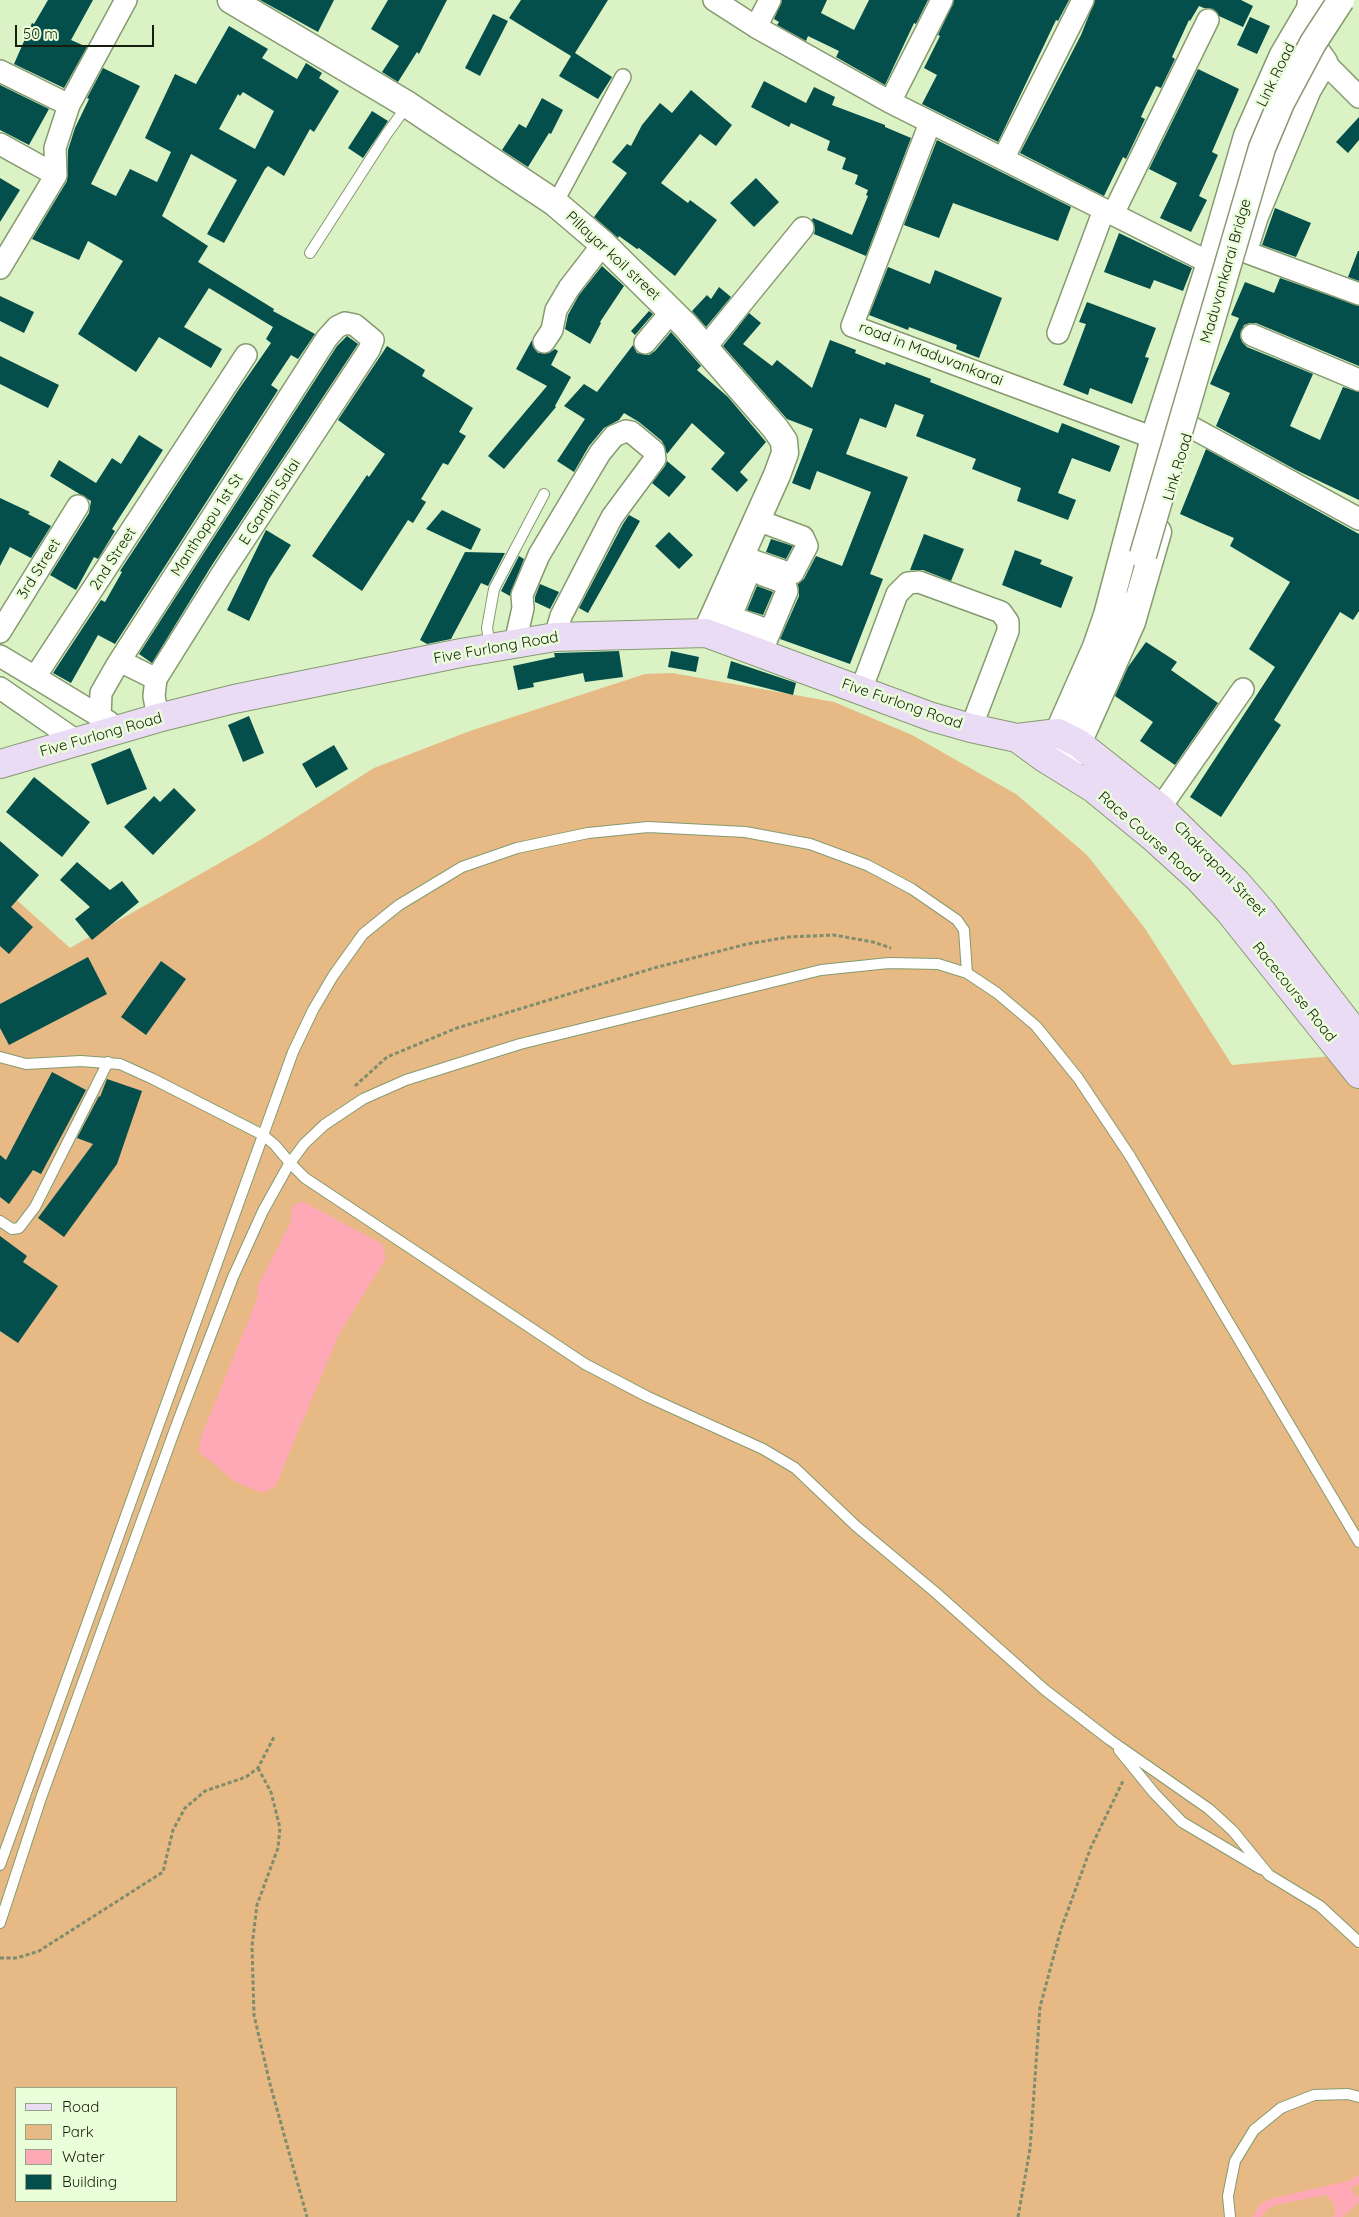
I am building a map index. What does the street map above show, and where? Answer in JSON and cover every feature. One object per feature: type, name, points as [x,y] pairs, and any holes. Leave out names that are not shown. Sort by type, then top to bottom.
[{"type":"main road","name":"Five Furlong Road","points":[[0,764],[78,742],[111,723],[158,718],[234,699],[503,646],[555,637],[719,629],[766,642],[861,690],[932,717],[1017,738],[1068,738]]},
{"type":"main road","name":"Five Furlong Road","points":[[1017,738],[1054,763]]},
{"type":"main road","name":"Chakrapani Street","points":[[1068,738],[1160,808],[1204,850],[1252,900],[1359,1038]]},
{"type":"main road","name":"Race Course Road","points":[[1054,763],[1093,788],[1154,838],[1198,878],[1229,910]]},
{"type":"main road","name":"Racecourse Road","points":[[1229,910],[1359,1074]]},
{"type":"street","points":[[0,268],[56,175],[55,148],[69,105],[126,0]]},
{"type":"street","name":"Pillayar koil street","points":[[231,0],[408,105],[555,203],[603,244],[685,325],[775,428],[784,441],[785,453],[757,520],[719,629]]},
{"type":"street","points":[[714,0],[756,27],[890,102],[1210,263]]},
{"type":"street","points":[[756,27],[770,0]]},
{"type":"street","points":[[890,102],[942,0]]},
{"type":"street","points":[[1003,158],[1083,0]]},
{"type":"street","points":[[1299,29],[1310,9],[1311,0]]},
{"type":"street","name":"Maduvankarai Bridge","points":[[1143,555],[1262,148],[1281,103],[1313,43],[1341,0]]},
{"type":"street","points":[[1058,334],[1109,212],[1208,20]]},
{"type":"street","name":"Link Road","points":[[1107,615],[1154,438],[1210,263],[1247,136],[1283,55],[1299,29],[1324,62],[1308,89],[1255,216],[1132,622]]},
{"type":"street","points":[[1324,62],[1359,97]]},
{"type":"street","points":[[0,71],[69,105]]},
{"type":"street","points":[[555,203],[623,77]]},
{"type":"street","name":"road in Maduvankarai","points":[[930,123],[852,326],[1154,438]]},
{"type":"street","points":[[0,144],[56,175]]},
{"type":"street","points":[[705,348],[802,228]]},
{"type":"street","points":[[544,342],[552,330],[556,310],[569,288],[603,244]]},
{"type":"street","points":[[1243,251],[1359,294]]},
{"type":"street","points":[[645,343],[672,312]]},
{"type":"street","name":"E Gandhi Salai","points":[[156,679],[223,572],[369,350],[373,340],[355,325],[345,323],[337,326],[327,338]]},
{"type":"street","points":[[1252,335],[1359,380]]},
{"type":"street","name":"Manthoppu 1st St","points":[[111,723],[101,693],[327,338]]},
{"type":"street","name":"2nd Street","points":[[35,677],[246,355]]},
{"type":"street","points":[[1191,427],[1359,519]]},
{"type":"street","points":[[503,646],[522,608],[522,595],[539,555],[600,453],[614,436],[626,431],[631,432],[654,451],[655,459],[612,518],[561,616],[555,637]]},
{"type":"street","name":"3rd Street","points":[[0,632],[78,506]]},
{"type":"street","points":[[742,564],[793,573],[807,546],[803,537],[757,520]]},
{"type":"street","points":[[1068,738],[1107,615],[1143,555]]},
{"type":"street","points":[[1054,763],[1132,622],[1143,555]]},
{"type":"street","points":[[742,564],[782,582],[786,587],[787,591],[766,642]]},
{"type":"street","points":[[861,690],[897,594],[908,583],[919,582],[1001,612],[1008,622],[1008,631],[999,659],[972,728]]},
{"type":"street","points":[[0,656],[111,723]]},
{"type":"street","points":[[120,661],[156,679],[154,696],[158,718]]},
{"type":"street","points":[[0,688],[78,742]]},
{"type":"street","points":[[1160,808],[1243,689]]},
{"type":"lane","points":[[310,252],[386,134],[408,105]]},
{"type":"lane","points":[[503,646],[487,628],[494,589],[544,494]]},
{"type":"lane","points":[[0,1865],[293,1052],[313,1010],[333,976],[363,934],[399,905],[462,867],[517,848],[588,833],[648,827],[745,832],[810,844],[867,864],[912,889],[957,920],[964,930],[967,973]]},
{"type":"lane","points":[[0,1922],[41,1798],[178,1420],[233,1277],[263,1211],[290,1163],[304,1144],[324,1125],[362,1099],[406,1080],[520,1044],[821,970],[889,963],[938,964],[967,973],[997,993],[1036,1026],[1078,1078],[1130,1156],[1359,1542]]},
{"type":"lane","points":[[0,1057],[26,1064],[108,1062],[135,1069],[263,1135],[275,1145],[305,1178],[585,1364],[648,1397],[763,1448],[795,1468],[856,1526],[935,1592],[1045,1690],[1110,1740],[1209,1809],[1233,1831],[1269,1874]]},
{"type":"lane","points":[[0,1221],[12,1228],[19,1228],[35,1207],[108,1062]]},
{"type":"lane","points":[[1110,1740],[1154,1793],[1182,1822],[1320,1906],[1359,1942]]},
{"type":"lane","points":[[1230,2217],[1228,2196],[1235,2161],[1254,2130],[1281,2108],[1314,2095],[1348,2094],[1359,2097]]},
{"type":"path","points":[[348,1092],[387,1057],[457,1028],[654,968],[747,944],[789,937],[834,936],[874,942],[894,949],[916,964]]},
{"type":"path","points":[[0,1958],[18,1958],[39,1951],[163,1872],[173,1830],[185,1808],[205,1791],[246,1777],[258,1768],[275,1735]]},
{"type":"path","points":[[1018,2217],[1030,2149],[1040,2006],[1061,1929],[1090,1847],[1131,1765]]},
{"type":"path","points":[[258,1768],[271,1792],[280,1828],[278,1848],[258,1904],[252,1946],[254,2015],[270,2084],[307,2217]]},
{"type":"green space","points":[[672,673],[834,702],[912,735],[1016,794],[1087,855],[1144,927],[1232,1065],[1332,1056],[1359,1089],[1359,2217],[0,2217],[0,885],[70,948],[262,839],[374,768],[470,731],[645,674]]},
{"type":"water","points":[[302,1201],[382,1244],[386,1258],[339,1334],[275,1487],[262,1493],[236,1482],[199,1452],[201,1437],[258,1297],[257,1287],[291,1222],[292,1206]]},
{"type":"water","points":[[1359,2175],[1359,2184],[1351,2188],[1356,2197],[1359,2195],[1359,2202],[1343,2217],[1332,2217],[1335,2214],[1335,2207],[1326,2195],[1276,2205],[1269,2208],[1261,2217],[1252,2217],[1260,2205],[1269,2199],[1348,2181]]},
{"type":"building","points":[[48,0],[93,0],[71,40],[87,47],[64,88],[14,64],[32,23],[34,24]]},
{"type":"building","points":[[260,0],[334,0],[318,32]]},
{"type":"building","points":[[388,0],[447,0],[419,54],[417,52],[398,82],[382,72],[399,46],[371,29]]},
{"type":"building","points":[[521,0],[608,0],[575,53],[612,77],[598,99],[559,76],[571,56],[509,18]]},
{"type":"building","points":[[782,0],[827,0],[821,13],[854,30],[869,0],[928,0],[916,24],[914,23],[885,85],[836,57],[839,51],[808,36],[806,41],[777,25],[779,22],[774,19]]},
{"type":"building","points":[[954,0],[1069,0],[1058,21],[1056,20],[998,142],[922,104],[937,75],[924,68],[940,36],[938,35]]},
{"type":"building","points":[[1095,0],[1241,0],[1253,6],[1243,27],[1219,16],[1213,9],[1199,6],[1189,20],[1172,57],[1175,59],[1161,88],[1156,86],[1144,110],[1141,117],[1145,119],[1126,159],[1123,157],[1104,196],[1020,153],[1081,35]]},
{"type":"building","points":[[493,14],[508,21],[480,76],[465,68]]},
{"type":"building","points":[[1250,17],[1270,26],[1257,54],[1237,45]]},
{"type":"building","points":[[229,26],[268,49],[262,58],[297,79],[306,63],[322,73],[319,78],[339,91],[314,132],[310,129],[284,176],[268,166],[265,169],[224,243],[207,234],[237,180],[191,154],[162,216],[208,246],[198,262],[274,309],[273,311],[315,334],[298,359],[291,355],[271,385],[278,390],[115,644],[98,635],[71,683],[53,673],[101,600],[105,602],[122,572],[120,571],[271,343],[266,339],[273,327],[209,288],[184,327],[222,349],[211,368],[159,337],[136,372],[78,334],[123,261],[88,241],[79,260],[32,239],[67,181],[68,150],[75,128],[89,99],[87,98],[103,68],[140,86],[91,184],[116,196],[130,169],[157,182],[171,152],[145,138],[175,74],[196,84]],"holes":[[[243,92],[274,111],[255,149],[219,129],[238,94],[240,96]]]},
{"type":"building","points":[[1198,69],[1239,89],[1212,152],[1218,155],[1199,196],[1207,200],[1191,232],[1160,218],[1177,183],[1149,169]]},
{"type":"building","points":[[764,81],[806,103],[814,87],[835,97],[832,105],[885,125],[885,127],[911,138],[866,256],[814,234],[815,230],[812,220],[813,218],[852,235],[868,196],[866,195],[868,190],[855,184],[858,175],[842,169],[846,158],[827,150],[830,141],[791,123],[789,127],[751,107]]},
{"type":"building","points":[[0,85],[49,109],[29,145],[0,130]]},
{"type":"building","points":[[691,90],[732,125],[716,146],[700,134],[661,183],[688,203],[690,200],[717,220],[675,276],[639,248],[637,249],[619,236],[618,238],[594,217],[627,173],[612,162],[627,144],[631,146],[642,125],[660,103],[672,113]]},
{"type":"building","points":[[542,98],[563,110],[551,134],[549,133],[528,167],[502,150],[519,124],[526,128]]},
{"type":"building","points":[[372,111],[388,121],[363,158],[348,148]]},
{"type":"building","points":[[1359,117],[1359,140],[1348,153],[1336,142]]},
{"type":"building","points":[[937,140],[1071,207],[1058,241],[953,203],[939,238],[904,225]]},
{"type":"building","points":[[0,178],[20,190],[0,222]]},
{"type":"building","points":[[756,178],[779,202],[754,227],[730,203]]},
{"type":"building","points":[[1275,208],[1311,223],[1296,257],[1262,245]]},
{"type":"building","points":[[1119,233],[1192,268],[1183,291],[1154,280],[1150,289],[1104,272]]},
{"type":"building","points":[[1359,251],[1359,281],[1348,277]]},
{"type":"building","points":[[602,266],[624,286],[600,322],[590,344],[565,329],[568,315],[579,295]]},
{"type":"building","points":[[888,267],[930,284],[935,270],[1002,298],[979,358],[956,349],[957,345],[909,327],[908,330],[869,315]]},
{"type":"building","points":[[1280,278],[1359,306],[1359,366],[1256,323],[1244,325],[1240,336],[1242,342],[1247,347],[1313,374],[1290,426],[1320,440],[1343,387],[1359,392],[1359,500],[1296,470],[1216,426],[1230,393],[1210,384],[1239,318],[1231,315],[1245,282],[1274,293]]},
{"type":"building","points":[[719,287],[731,297],[706,327],[692,311],[707,295],[711,299]]},
{"type":"building","points":[[0,296],[34,312],[24,333],[0,321]]},
{"type":"building","points":[[1087,302],[1156,328],[1145,357],[1149,358],[1132,404],[1090,388],[1088,395],[1063,385],[1086,324],[1079,322]]},
{"type":"building","points":[[649,311],[653,314],[635,335],[631,331]]},
{"type":"building","points":[[749,313],[761,323],[743,344],[772,366],[777,360],[812,388],[830,340],[856,350],[855,353],[885,365],[886,362],[931,379],[930,382],[1058,433],[1062,423],[1120,446],[1110,472],[1072,458],[1058,493],[1076,500],[1068,520],[1017,501],[1021,488],[972,469],[976,459],[916,436],[924,415],[895,404],[886,428],[860,418],[846,454],[908,477],[870,574],[883,579],[850,664],[780,639],[799,596],[798,584],[804,579],[816,556],[842,566],[871,492],[817,471],[810,490],[792,483],[813,429],[787,419],[723,346]]},
{"type":"building","points":[[671,332],[701,366],[697,370],[728,397],[766,442],[740,472],[748,480],[737,492],[711,469],[725,453],[692,423],[667,454],[662,441],[639,422],[624,413],[619,420],[604,428],[589,446],[574,472],[557,461],[585,419],[564,406],[584,384],[597,392],[633,345],[637,353],[649,355],[655,351]]},
{"type":"building","points":[[347,336],[358,344],[212,565],[152,663],[139,654],[337,346]]},
{"type":"building","points":[[532,340],[533,347],[538,353],[549,353],[555,349],[558,351],[551,365],[571,377],[556,407],[504,469],[488,456],[547,386],[516,369]]},
{"type":"building","points":[[387,346],[425,370],[422,376],[473,408],[459,432],[466,436],[448,465],[443,463],[421,499],[426,502],[413,523],[408,520],[362,591],[312,556],[367,475],[369,477],[385,454],[338,420]]},
{"type":"building","points":[[0,356],[59,385],[48,408],[0,384]]},
{"type":"building","points":[[139,435],[163,450],[112,529],[115,531],[98,559],[94,557],[76,590],[50,575],[89,513],[91,501],[50,476],[59,460],[96,483],[112,458],[121,464]]},
{"type":"building","points":[[1206,449],[1359,534],[1359,611],[1353,620],[1340,612],[1274,720],[1281,725],[1221,817],[1190,797],[1275,667],[1249,649],[1290,582],[1230,546],[1234,538],[1180,514]]},
{"type":"building","points":[[667,461],[686,477],[669,497],[652,483]]},
{"type":"building","points":[[0,498],[30,512],[28,514],[51,526],[31,558],[10,547],[0,566]]},
{"type":"building","points":[[442,510],[481,529],[471,550],[426,529]]},
{"type":"building","points":[[629,515],[640,521],[588,613],[579,608]]},
{"type":"building","points":[[266,530],[291,545],[269,579],[249,621],[227,610]]},
{"type":"building","points":[[669,532],[693,555],[679,569],[655,546]]},
{"type":"building","points":[[924,534],[964,549],[951,581],[923,570],[910,570]]},
{"type":"building","points":[[771,539],[793,546],[786,559],[766,552]]},
{"type":"building","points":[[1015,550],[1042,560],[1040,564],[1073,577],[1061,608],[1002,585]]},
{"type":"building","points":[[465,552],[505,553],[488,586],[481,583],[451,639],[427,644],[420,640]]},
{"type":"building","points":[[519,556],[524,559],[510,596],[501,591]]},
{"type":"building","points":[[540,584],[559,592],[550,609],[535,602]]},
{"type":"building","points":[[757,586],[773,592],[763,615],[747,610]]},
{"type":"building","points":[[1146,642],[1177,662],[1171,670],[1218,703],[1175,765],[1140,741],[1153,722],[1115,696],[1128,667]]},
{"type":"building","points":[[619,651],[623,677],[585,682],[583,673],[533,683],[534,687],[518,690],[513,666],[555,657],[554,653]]},
{"type":"building","points":[[671,651],[699,657],[696,672],[668,667]]},
{"type":"building","points":[[731,661],[796,683],[793,695],[727,678]]},
{"type":"building","points":[[249,716],[264,753],[243,762],[228,725]]},
{"type":"building","points":[[334,745],[348,769],[316,788],[302,764]]},
{"type":"building","points":[[130,748],[147,789],[107,805],[91,764]]},
{"type":"building","points":[[34,777],[90,822],[62,857],[6,812]]},
{"type":"building","points":[[174,788],[196,810],[153,855],[124,827],[154,796],[160,802]]},
{"type":"building","points":[[0,841],[39,875],[11,907],[33,927],[9,954],[0,946]]},
{"type":"building","points":[[77,862],[110,890],[122,881],[139,902],[92,940],[75,919],[90,907],[60,880]]},
{"type":"building","points":[[88,957],[107,994],[9,1045],[0,1028],[0,1004]]},
{"type":"building","points":[[161,961],[186,979],[146,1035],[121,1017]]},
{"type":"building","points":[[52,1072],[86,1090],[41,1174],[33,1170],[9,1204],[0,1197],[0,1155],[6,1160]]},
{"type":"building","points":[[107,1079],[142,1091],[117,1164],[64,1237],[38,1218],[93,1144],[77,1138],[100,1097]]},
{"type":"building","points":[[0,1236],[27,1256],[23,1262],[58,1286],[18,1343],[0,1331]]}]
